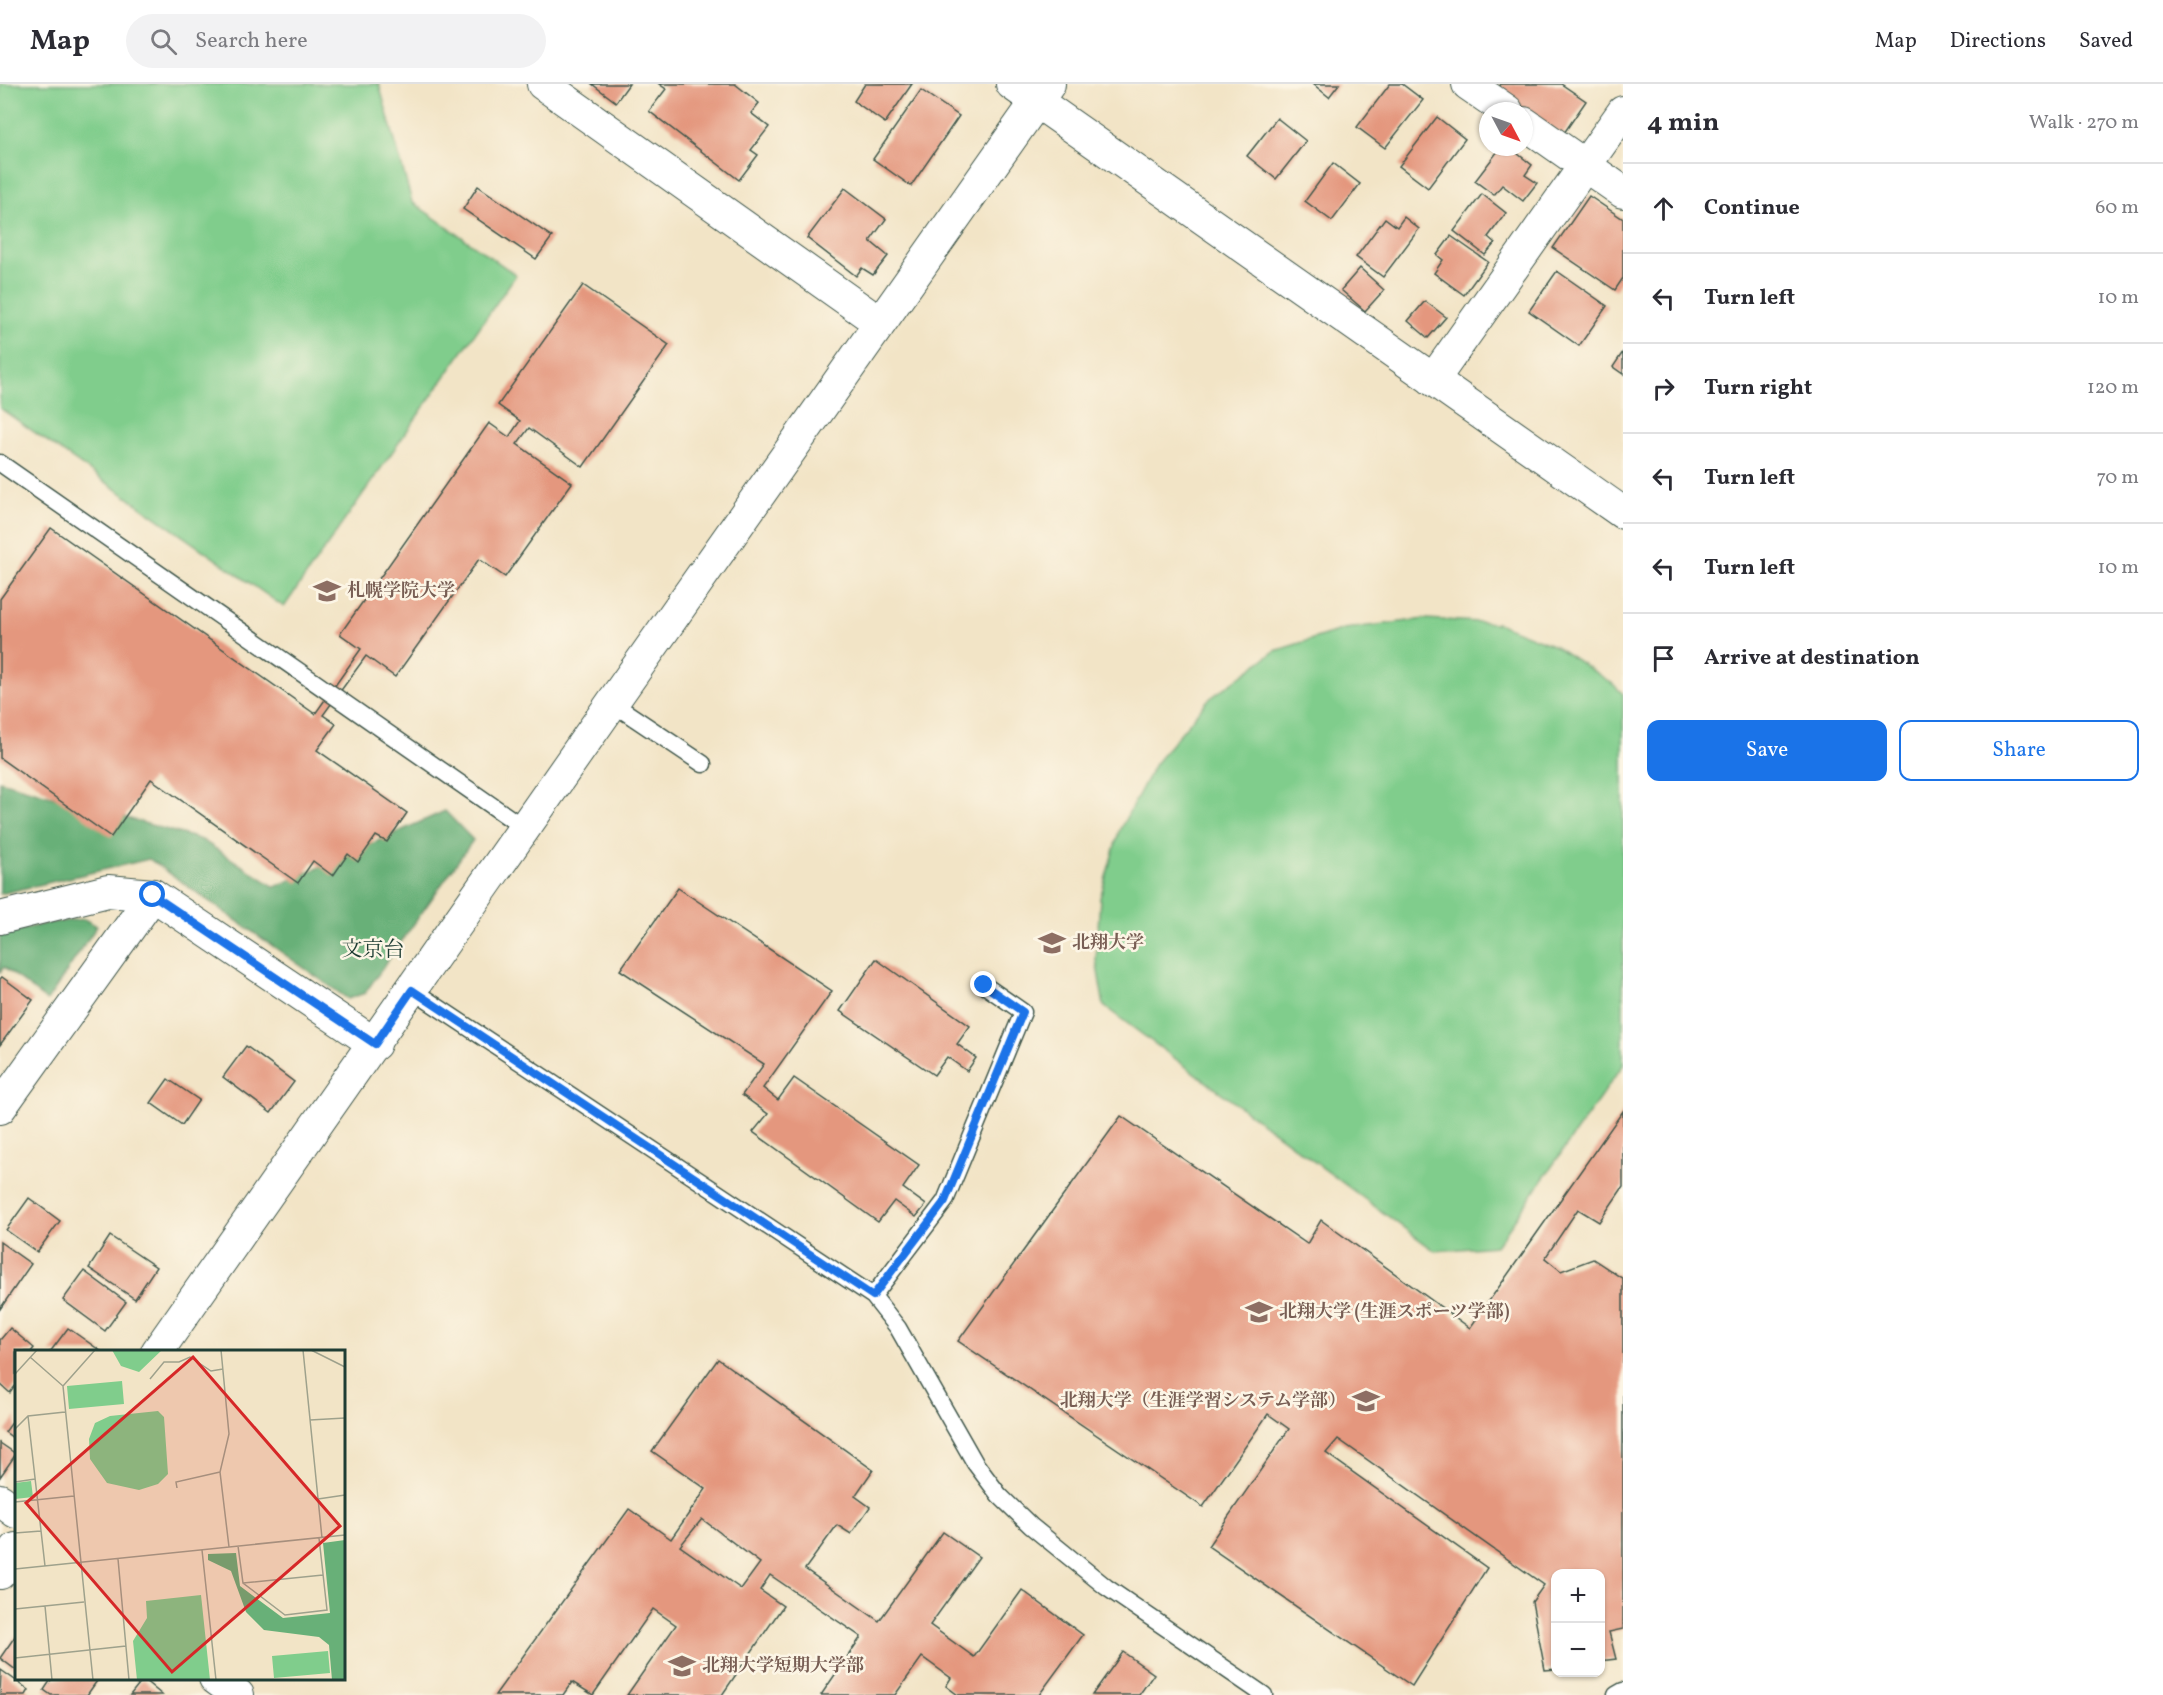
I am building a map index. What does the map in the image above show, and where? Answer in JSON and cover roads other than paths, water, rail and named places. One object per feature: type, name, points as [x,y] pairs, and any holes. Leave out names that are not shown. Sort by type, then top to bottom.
[{"type":"street","points":[[543,84],[880,323]]},
{"type":"street","points":[[1012,84],[1043,93],[1433,380],[1623,513]]},
{"type":"street","points":[[1468,84],[1494,102]]},
{"type":"street","points":[[158,1350],[1043,93]]},
{"type":"street","points":[[1433,380],[1623,112]]},
{"type":"street","points":[[1533,129],[1623,192]]},
{"type":"street","points":[[0,918],[108,891],[153,895],[375,1044]]},
{"type":"street","points":[[0,1108],[153,895]]},
{"type":"street","points":[[0,1500],[15,1511]]},
{"type":"street","points":[[0,1573],[15,1550]]},
{"type":"street","points":[[217,1680],[238,1695]]},
{"type":"lane","points":[[0,463],[524,828]]},
{"type":"lane","points":[[612,703],[703,764]]},
{"type":"lane","points":[[873,1296],[945,1201],[1023,1012],[984,985]]},
{"type":"lane","points":[[412,990],[873,1296],[898,1328],[975,1463],[999,1495],[1032,1526],[1106,1587],[1264,1695]]},
{"type":"lane","points":[[1616,1695],[1623,1691]]},
{"type":"place","name":"札幌学院大学","points":[[327,591]]},
{"type":"place","name":"北翔大学","points":[[1052,943]]},
{"type":"place","name":"北翔大学 (生涯スポーツ学部)","points":[[1259,1312]]},
{"type":"place","name":"北翔大学（生涯学習システム学部）","points":[[1366,1401]]},
{"type":"place","name":"北翔大学短期大学部","points":[[682,1666]]},
{"type":"district","name":"文京台","points":[[373,950]]}]
